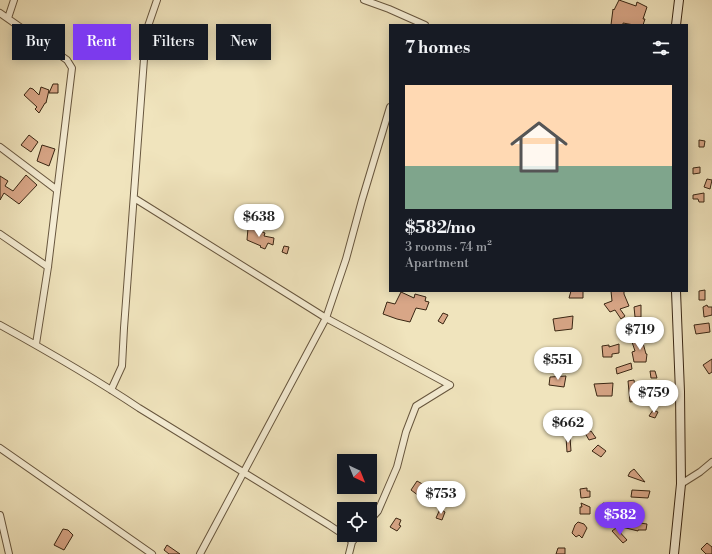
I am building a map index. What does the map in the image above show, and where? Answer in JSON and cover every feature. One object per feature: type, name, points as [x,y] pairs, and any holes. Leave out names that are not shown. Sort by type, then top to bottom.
[{"type":"main road","points":[[676,24],[679,0]]},
{"type":"main road","points":[[674,554],[681,484],[680,392],[676,292]]},
{"type":"street","points":[[8,18],[14,0]]},
{"type":"street","points":[[111,390],[122,366],[146,32],[158,0]]},
{"type":"street","points":[[364,0],[390,9],[416,23]]},
{"type":"street","points":[[0,13],[67,60],[72,68],[48,267],[36,344]]},
{"type":"street","points":[[200,554],[326,318],[346,259],[389,110]]},
{"type":"street","points":[[0,147],[57,190]]},
{"type":"street","points":[[134,198],[326,318],[450,385],[416,406],[406,432],[396,466],[377,512]]},
{"type":"street","points":[[0,234],[48,267]]},
{"type":"street","points":[[0,325],[36,344],[337,530]]},
{"type":"street","points":[[0,448],[152,554]]},
{"type":"street","points":[[681,484],[700,472],[712,462]]},
{"type":"street","points":[[0,516],[9,554]]},
{"type":"street","points":[[349,554],[352,542]]},
{"type":"building","points":[[619,0],[636,6],[637,2],[647,7],[643,19],[645,19],[643,24],[611,24],[613,9],[614,10]]},
{"type":"building","points":[[53,84],[58,84],[58,93],[49,93]]},
{"type":"building","points":[[41,87],[49,90],[46,103],[39,113],[35,109],[37,107],[24,95],[30,88],[39,95]]},
{"type":"building","points":[[29,135],[38,142],[31,152],[21,145]]},
{"type":"building","points":[[699,140],[705,141],[704,147],[699,147]]},
{"type":"building","points":[[42,145],[55,149],[49,166],[37,161]]},
{"type":"building","points":[[700,167],[700,173],[693,174],[693,168]]},
{"type":"building","points":[[26,175],[37,185],[19,204],[4,193],[0,200],[0,176],[8,181],[5,186],[13,191]]},
{"type":"building","points":[[707,179],[712,180],[710,189],[704,187]]},
{"type":"building","points":[[704,193],[704,202],[699,202],[698,199],[693,199],[693,195]]},
{"type":"building","points":[[248,228],[256,229],[265,233],[264,236],[274,238],[273,245],[268,243],[265,249],[247,240]]},
{"type":"building","points":[[284,246],[289,247],[287,254],[282,252]]},
{"type":"building","points":[[705,290],[705,300],[699,300],[699,291]]},
{"type":"building","points":[[401,292],[414,298],[415,294],[426,297],[425,301],[429,302],[426,310],[416,308],[410,322],[383,314],[387,302],[395,304]]},
{"type":"building","points":[[571,292],[583,292],[583,298],[569,298]]},
{"type":"building","points":[[611,292],[624,292],[629,306],[620,309],[625,316],[621,319],[615,310],[610,312],[604,304],[612,301]]},
{"type":"building","points":[[641,305],[641,317],[635,317],[634,307]]},
{"type":"building","points":[[707,305],[708,307],[712,307],[712,315],[704,317],[703,307]]},
{"type":"building","points":[[443,313],[448,315],[443,324],[438,321]]},
{"type":"building","points":[[573,316],[572,329],[555,331],[553,319]]},
{"type":"building","points":[[709,323],[710,332],[696,334],[694,325]]},
{"type":"building","points":[[646,336],[648,342],[643,343],[647,354],[646,362],[634,362],[632,352],[635,351],[632,342],[641,340],[640,338]]},
{"type":"building","points":[[619,344],[619,353],[612,354],[612,357],[603,357],[602,346],[609,345],[609,347]]},
{"type":"building","points":[[712,359],[712,372],[709,374],[703,365]]},
{"type":"building","points":[[631,363],[632,369],[617,374],[616,368]]},
{"type":"building","points":[[650,371],[655,371],[657,378],[651,378]]},
{"type":"building","points":[[566,376],[564,387],[549,385],[550,377]]},
{"type":"building","points":[[634,380],[637,401],[630,402],[628,381]]},
{"type":"building","points":[[613,383],[612,396],[597,396],[594,384]]},
{"type":"building","points":[[653,410],[658,412],[655,418],[649,416]]},
{"type":"building","points":[[591,431],[596,438],[589,440],[585,433]]},
{"type":"building","points":[[566,437],[570,437],[571,451],[567,452]]},
{"type":"building","points":[[598,445],[606,451],[601,457],[592,451]]},
{"type":"building","points":[[634,469],[645,482],[628,476]]},
{"type":"building","points":[[417,481],[426,486],[419,496],[411,490]]},
{"type":"building","points":[[587,488],[587,491],[590,491],[590,497],[581,498],[580,489]]},
{"type":"building","points":[[632,490],[650,491],[648,498],[631,497]]},
{"type":"building","points":[[581,503],[590,507],[590,514],[580,514],[580,507],[582,507]]},
{"type":"building","points":[[603,503],[608,504],[606,513],[601,511]]},
{"type":"building","points":[[440,509],[445,512],[442,520],[436,518]]},
{"type":"building","points":[[396,518],[401,520],[399,525],[401,526],[397,531],[390,527]]},
{"type":"building","points":[[620,520],[647,524],[646,530],[638,531],[622,527]]},
{"type":"building","points":[[578,522],[584,524],[587,528],[582,538],[579,535],[576,537],[572,533]]},
{"type":"building","points":[[616,528],[627,540],[623,543],[612,531]]},
{"type":"building","points":[[63,529],[68,530],[73,535],[64,550],[54,545]]},
{"type":"building","points":[[707,543],[712,547],[712,554],[706,554],[701,549]]},
{"type":"building","points":[[167,545],[180,554],[169,554],[164,550]]},
{"type":"building","points":[[558,548],[565,548],[565,554],[556,554]]}]
